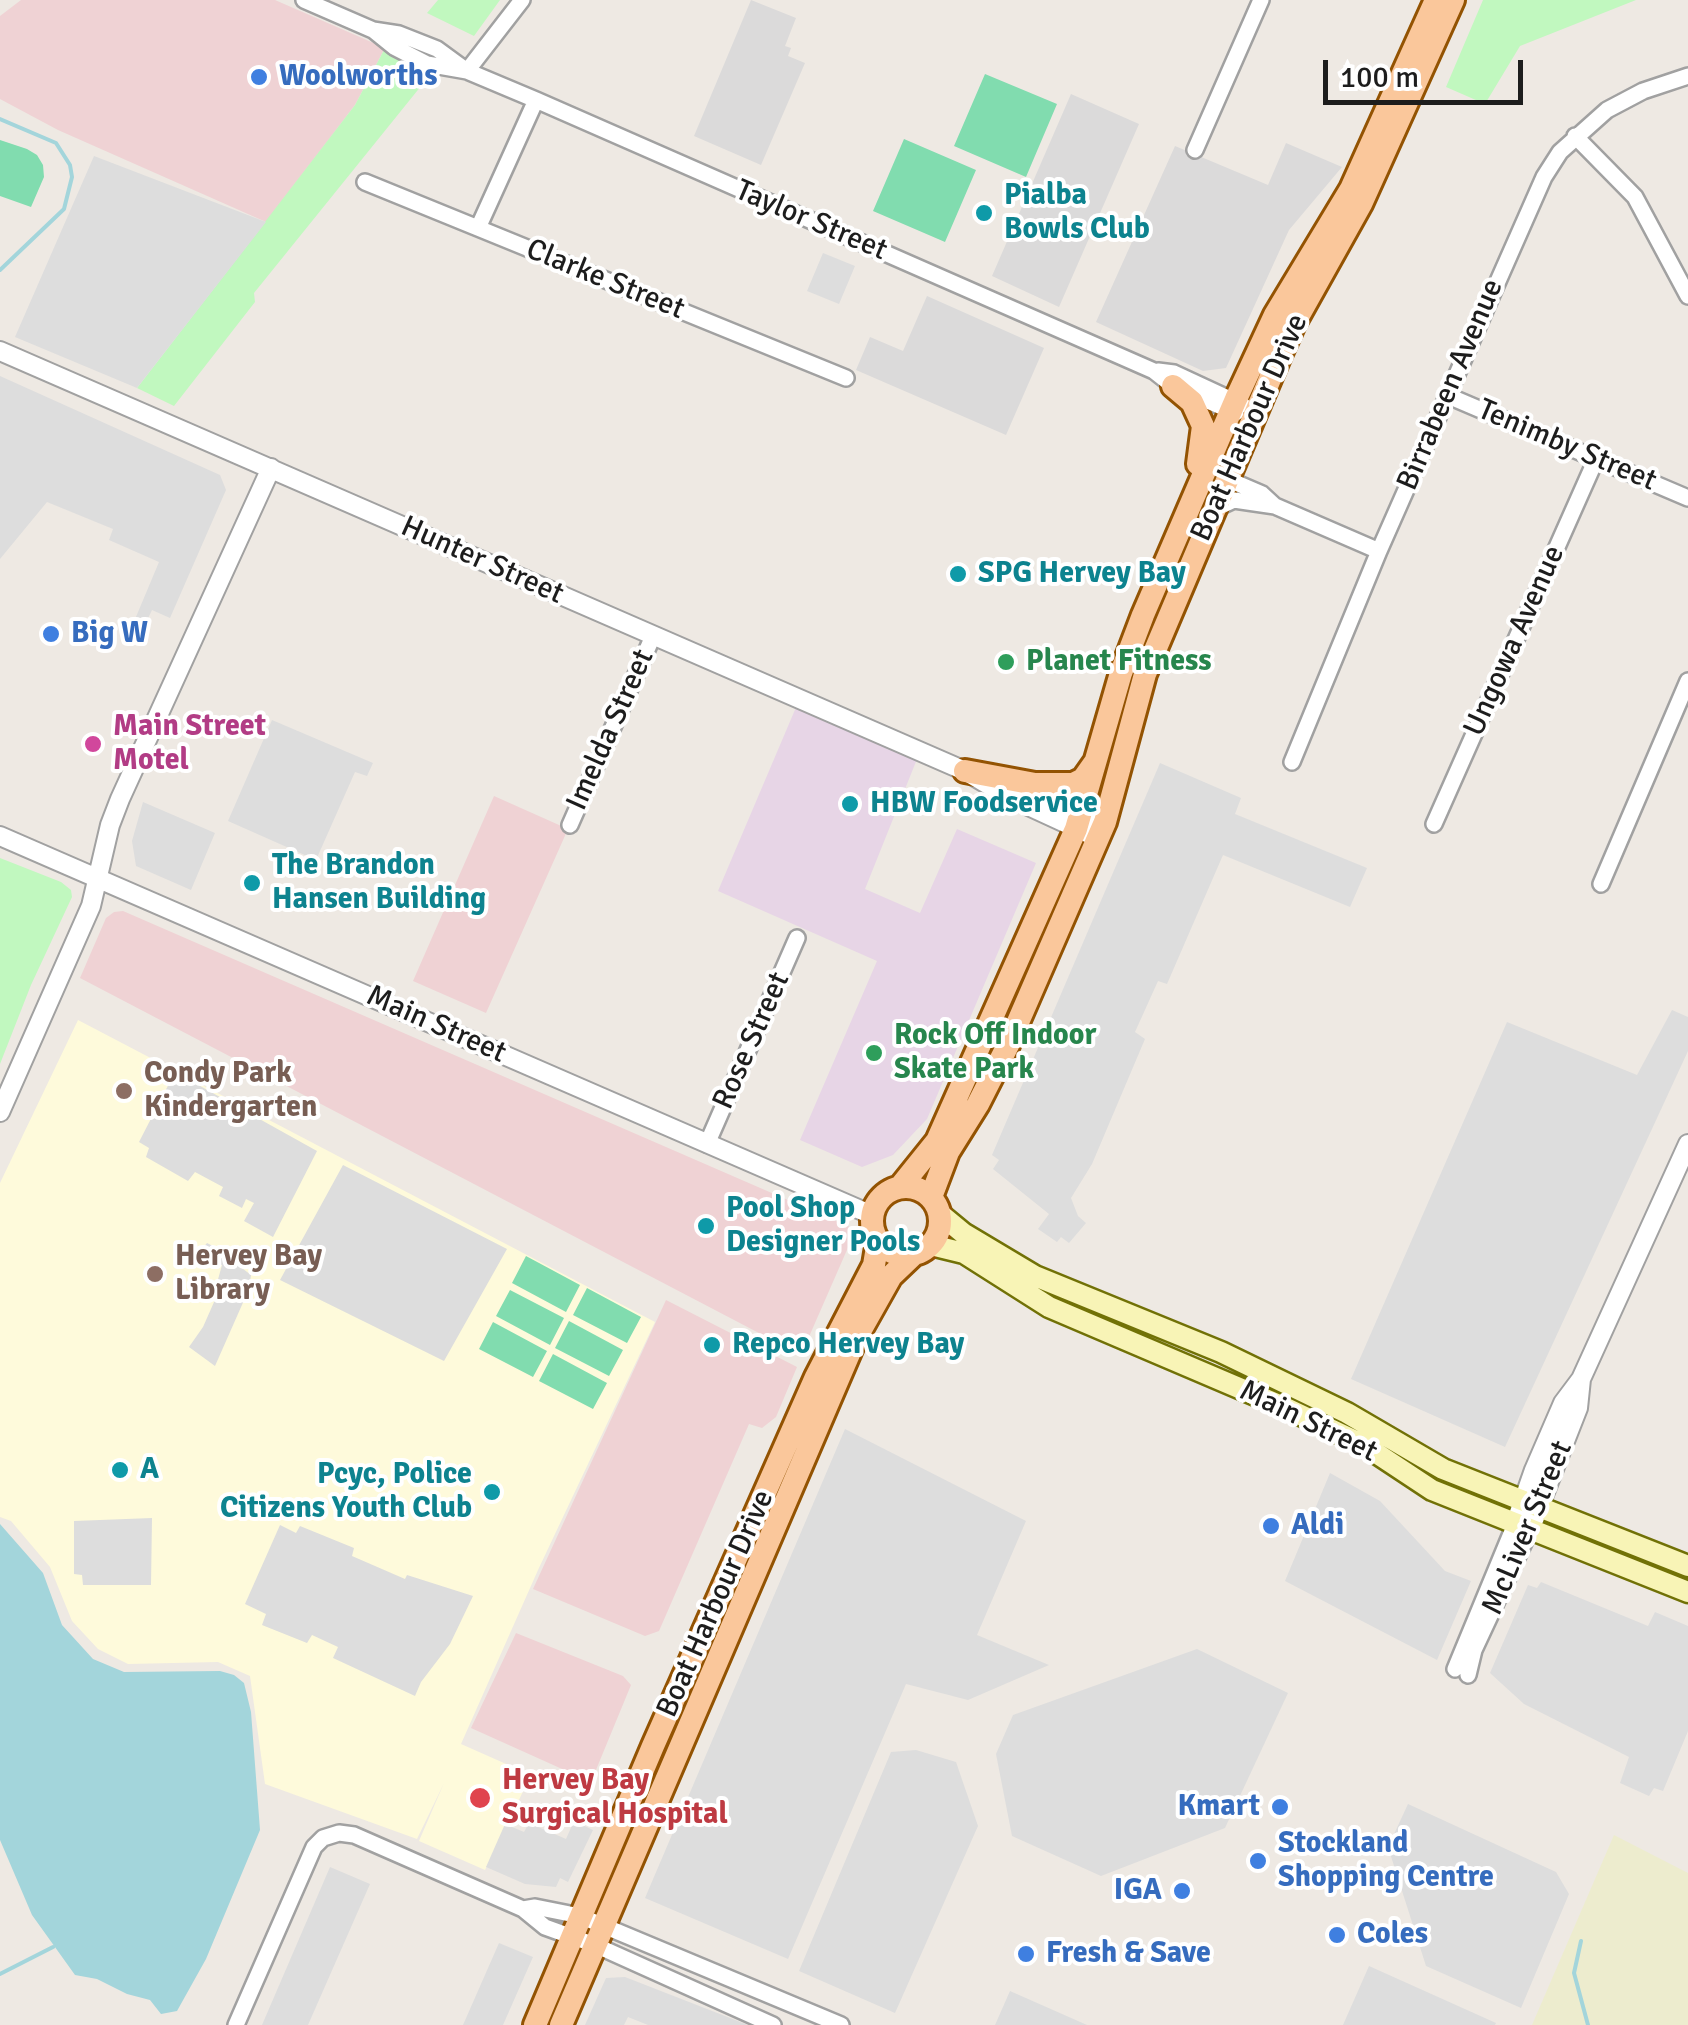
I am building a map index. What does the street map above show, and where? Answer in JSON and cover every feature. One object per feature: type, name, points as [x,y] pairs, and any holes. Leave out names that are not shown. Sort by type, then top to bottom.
[{"type":"main road","name":"Boat Harbour Drive","points":[[900,1187],[937,1142],[1091,825],[1099,756],[1121,673],[1162,570],[1275,315],[1351,188],[1434,2]]},
{"type":"main road","name":"Boat Harbour Drive","points":[[936,1206],[948,1152],[1008,1045],[1145,674],[1213,511],[1294,324],[1389,148],[1434,2]]},
{"type":"main road","points":[[1173,386],[1192,402],[1203,426],[1204,439],[1188,511]]},
{"type":"main road","points":[[1162,570],[1186,536],[1209,489],[1227,479]]},
{"type":"main road","points":[[965,771],[1035,784],[1073,784],[1083,778],[1099,756]]},
{"type":"main road","points":[[900,1187],[922,1190],[936,1206],[938,1236],[922,1250],[894,1253],[878,1241],[872,1215],[882,1196],[900,1187]]},
{"type":"main road","name":"Main Street","points":[[936,1206],[962,1233],[1035,1276],[1220,1352],[1347,1414],[1442,1468],[1688,1566]]},
{"type":"main road","name":"Boat Harbour Drive","points":[[534,2025],[816,1377],[874,1265],[878,1241]]},
{"type":"main road","name":"Boat Harbour Drive","points":[[562,2025],[861,1327],[891,1276],[922,1250]]},
{"type":"main road","name":"Main Street","points":[[922,1250],[964,1253],[1049,1306],[1364,1445],[1432,1490],[1688,1592]]},
{"type":"main road","points":[[665,1720],[686,1696],[707,1650],[726,1638]]},
{"type":"street","name":"Taylor Street","points":[[304,0],[373,30],[394,47],[427,64],[467,71],[536,100],[1154,371],[1173,386],[1255,415]]},
{"type":"street","points":[[467,71],[522,0]]},
{"type":"street","points":[[1195,150],[1261,0]]},
{"type":"street","name":"Birrabeen Avenue","points":[[1292,762],[1378,551],[1530,202],[1551,164],[1576,136],[1623,101],[1688,76]]},
{"type":"street","points":[[478,228],[536,100]]},
{"type":"street","points":[[1576,136],[1634,197],[1688,296]]},
{"type":"street","name":"Clarke Street","points":[[365,182],[846,378]]},
{"type":"street","name":"Hunter Street","points":[[0,351],[1091,825]]},
{"type":"street","name":"Taylor Street","points":[[1154,371],[1174,373],[1234,406]]},
{"type":"street","name":"Tenimby Street","points":[[1446,395],[1688,498]]},
{"type":"street","name":"Ungowa Avenue","points":[[1434,824],[1596,457]]},
{"type":"street","points":[[0,1112],[91,906],[110,825],[120,800],[271,468]]},
{"type":"street","points":[[1227,479],[1262,494],[1275,506]]},
{"type":"street","points":[[1213,511],[1234,500],[1275,506],[1378,551]]},
{"type":"street","name":"Imelda Street","points":[[570,825],[653,636]]},
{"type":"street","points":[[1600,884],[1688,681]]},
{"type":"street","name":"Main Street","points":[[0,836],[872,1215]]},
{"type":"street","name":"Rose Street","points":[[707,1144],[798,938]]},
{"type":"street","name":"McLiver Street","points":[[1462,1672],[1523,1527],[1563,1403],[1580,1379],[1688,1144]]},
{"type":"street","points":[[236,2025],[314,1847],[329,1834],[354,1835],[524,1908],[535,1907],[599,1935],[840,2025]]},
{"type":"street","points":[[599,1935],[772,2025]]},
{"type":"shaded area","points":[[21,0],[275,0],[385,48],[355,105],[266,222],[58,130],[0,99],[0,16]]},
{"type":"shaded area","points":[[751,0],[796,18],[785,46],[791,48],[788,56],[805,63],[761,165],[694,136]]},
{"type":"shaded area","points":[[1071,94],[1139,124],[1059,307],[992,276]]},
{"type":"shaded area","points":[[1286,143],[1342,167],[1289,230],[1226,368],[1203,371],[1096,322],[1175,146],[1268,185]]},
{"type":"shaded area","points":[[94,156],[266,222],[137,388],[15,337]]},
{"type":"shaded area","points":[[823,253],[855,266],[839,304],[807,291]]},
{"type":"shaded area","points":[[927,296],[1044,348],[1006,435],[856,370],[870,337],[903,351]]},
{"type":"shaded area","points":[[0,376],[220,475],[226,490],[170,618],[152,610],[143,629],[133,624],[159,562],[109,540],[113,529],[47,502],[0,559]]},
{"type":"shaded area","points":[[797,705],[917,759],[865,889],[920,913],[957,829],[1036,863],[927,1119],[893,1155],[862,1167],[800,1140],[877,961],[718,891]]},
{"type":"shaded area","points":[[272,720],[373,763],[367,776],[355,772],[316,860],[228,821]]},
{"type":"shaded area","points":[[1160,763],[1241,798],[1235,814],[1367,868],[1350,907],[1223,855],[1167,984],[1158,981],[1135,1032],[1145,1039],[1092,1164],[1071,1198],[1078,1216],[1086,1223],[1069,1243],[1061,1237],[1057,1242],[1038,1229],[1049,1214],[993,1169],[999,1160],[992,1155]]},
{"type":"shaded area","points":[[494,796],[568,829],[486,1013],[413,981]]},
{"type":"shaded area","points":[[143,802],[215,833],[191,890],[136,866],[132,841]]},
{"type":"shaded area","points":[[123,911],[850,1227],[850,1243],[801,1355],[80,978],[106,918]]},
{"type":"shaded area","points":[[1672,1010],[1688,1017],[1688,1051],[1505,1447],[1351,1379],[1507,1022],[1637,1075]]},
{"type":"shaded area","points":[[78,1020],[655,1322],[461,1744],[531,1775],[485,1870],[419,1841],[444,1783],[417,1839],[265,1784],[250,1676],[218,1662],[128,1664],[98,1649],[72,1621],[50,1567],[11,1521],[0,1517],[0,1183]]},
{"type":"shaded area","points":[[175,1072],[317,1151],[273,1237],[244,1221],[254,1203],[246,1199],[242,1208],[219,1196],[223,1187],[195,1172],[188,1181],[146,1157],[149,1148],[139,1142]]},
{"type":"shaded area","points":[[343,1165],[507,1249],[444,1361],[280,1280]]},
{"type":"shaded area","points":[[207,1243],[228,1254],[224,1263],[234,1262],[251,1275],[249,1289],[215,1366],[189,1347],[203,1327],[222,1284],[217,1283],[222,1265],[192,1261]]},
{"type":"shaded area","points":[[666,1300],[797,1367],[776,1417],[762,1428],[749,1424],[659,1631],[645,1636],[533,1589]]},
{"type":"shaded area","points":[[845,1429],[1026,1521],[977,1635],[1049,1665],[968,1700],[906,1684],[788,1959],[645,1898]]},
{"type":"shaded area","points":[[1330,1473],[1380,1501],[1445,1571],[1471,1581],[1437,1660],[1285,1581]]},
{"type":"shaded area","points":[[152,1518],[151,1585],[83,1585],[82,1575],[74,1574],[74,1521]]},
{"type":"shaded area","points":[[280,1525],[296,1533],[300,1526],[354,1548],[352,1556],[405,1579],[407,1575],[473,1596],[450,1644],[415,1696],[333,1658],[338,1647],[312,1635],[307,1643],[262,1625],[266,1614],[245,1604]]},
{"type":"shaded area","points":[[1541,1582],[1648,1626],[1655,1612],[1688,1626],[1688,1731],[1663,1791],[1654,1788],[1649,1796],[1620,1783],[1629,1757],[1524,1704],[1490,1673],[1528,1585],[1537,1588]]},
{"type":"shaded area","points":[[516,1633],[623,1676],[631,1685],[591,1782],[471,1728]]},
{"type":"shaded area","points":[[1197,1649],[1288,1693],[1225,1828],[1101,1876],[1012,1836],[996,1754],[1013,1715]]},
{"type":"shaded area","points":[[916,1750],[956,1762],[978,1826],[895,2013],[799,1971],[891,1752]]},
{"type":"shaded area","points":[[1408,1804],[1556,1872],[1569,1894],[1521,2008],[1426,1966],[1388,1847]]},
{"type":"shaded area","points":[[574,1821],[593,1830],[568,1882],[560,1878],[556,1887],[525,1884],[486,1867],[505,1824],[524,1832],[529,1823],[566,1839]]},
{"type":"shaded area","points":[[330,1867],[370,1884],[308,2025],[262,2025]]},
{"type":"shaded area","points":[[499,1943],[533,1957],[503,2025],[463,2025]]},
{"type":"shaded area","points":[[1369,1966],[1496,2023],[1343,2025]]},
{"type":"shaded area","points":[[625,1977],[748,2025],[648,2025],[628,2017],[624,2025],[585,2025],[606,1978]]},
{"type":"shaded area","points":[[1010,1991],[1087,2025],[995,2025]]},
{"type":"green space","points":[[438,0],[500,0],[474,36],[427,13]]},
{"type":"green space","points":[[1483,0],[1636,0],[1520,46],[1485,104],[1446,87]]},
{"type":"green space","points":[[385,48],[434,70],[254,293],[255,302],[174,406],[137,388],[355,105]]},
{"type":"green space","points":[[985,74],[1057,104],[1026,177],[954,146]]},
{"type":"green space","points":[[904,139],[976,170],[945,242],[873,211]]},
{"type":"green space","points":[[0,140],[27,149],[43,165],[44,177],[31,207],[0,196]]},
{"type":"green space","points":[[0,858],[61,882],[71,890],[72,897],[0,1064]]},
{"type":"green space","points":[[526,1256],[580,1285],[566,1312],[512,1283]]},
{"type":"green space","points":[[587,1288],[641,1317],[627,1343],[573,1315]]},
{"type":"green space","points":[[510,1290],[564,1318],[550,1345],[496,1316]]},
{"type":"green space","points":[[569,1321],[623,1350],[609,1376],[555,1348]]},
{"type":"green space","points":[[493,1322],[547,1351],[533,1377],[479,1349]]},
{"type":"green space","points":[[553,1354],[607,1383],[593,1409],[539,1381]]},
{"type":"green space","points":[[1614,1835],[1688,1873],[1688,2025],[1532,2025]]},
{"type":"water","points":[[0,1524],[43,1573],[62,1625],[93,1659],[124,1672],[220,1671],[244,1683],[251,1712],[260,1830],[206,1959],[177,2011],[161,2014],[150,2000],[97,1979],[75,1975],[32,1915],[0,1840]]},
{"type":"waterway","points":[[0,119],[56,143],[70,165],[72,177],[64,209],[0,270]]},
{"type":"waterway","points":[[1581,1941],[1574,1973],[1588,2025]]},
{"type":"waterway","points":[[0,1974],[53,1947]]},
{"type":"place","name":"Woolworths","points":[[259,77]]},
{"type":"place","name":"Pialba Bowls Club","points":[[984,213]]},
{"type":"place","name":"SPG Hervey Bay","points":[[958,574]]},
{"type":"place","name":"Big W","points":[[51,634]]},
{"type":"place","name":"Planet Fitness","points":[[1006,662]]},
{"type":"place","name":"Main Street Motel","points":[[93,744]]},
{"type":"place","name":"HBW Foodservice","points":[[850,804]]},
{"type":"place","name":"The Brandon Hansen Building","points":[[252,883]]},
{"type":"place","name":"Rock Off Indoor Skate Park","points":[[874,1053]]},
{"type":"place","name":"Condy Park Kindergarten","points":[[124,1091]]},
{"type":"place","name":"Pool Shop Designer Pools","points":[[706,1226]]},
{"type":"place","name":"Hervey Bay Library","points":[[155,1274]]},
{"type":"place","name":"Repco Hervey Bay","points":[[712,1345]]},
{"type":"place","name":"A","points":[[120,1470]]},
{"type":"place","name":"Pcyc, Police Citizens Youth Club","points":[[492,1492]]},
{"type":"place","name":"Aldi","points":[[1271,1526]]},
{"type":"place","name":"Hervey Bay Surgical Hospital","points":[[480,1798]]},
{"type":"place","name":"Kmart","points":[[1280,1807]]},
{"type":"place","name":"Stockland Shopping Centre","points":[[1258,1861]]},
{"type":"place","name":"IGA","points":[[1182,1891]]},
{"type":"place","name":"Coles","points":[[1337,1935]]},
{"type":"place","name":"Fresh & Save","points":[[1026,1954]]}]
